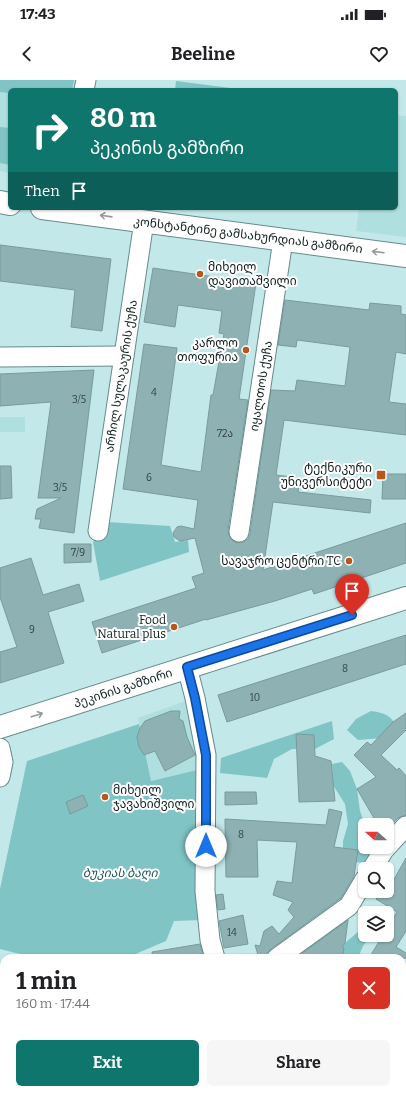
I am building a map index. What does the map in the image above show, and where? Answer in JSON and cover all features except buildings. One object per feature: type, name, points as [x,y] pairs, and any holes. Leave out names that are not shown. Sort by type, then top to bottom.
[{"type":"main road","name":"კონსტანტინე გამსახურდიას გამზირი","points":[[67,210],[406,256]]},
{"type":"main road","name":"პეკინის გამზირი","points":[[0,727],[406,598]]},
{"type":"street","name":"არჩილ სულაკაურის ქუჩა","points":[[98,531],[144,221]]},
{"type":"street","name":"იყალთოს ქუჩა","points":[[239,532],[283,240]]},
{"type":"street","points":[[0,357],[124,356]]},
{"type":"street","points":[[187,667],[195,698],[206,755],[205,891],[210,940],[214,954]]},
{"type":"street","points":[[0,748],[4,762],[0,777]]},
{"type":"street","points":[[376,862],[384,850],[406,826]]},
{"type":"street","points":[[282,954],[348,906],[358,890]]},
{"type":"shaded area","points":[[0,80],[81,80],[80,88],[8,88],[8,173],[0,171]]},
{"type":"shaded area","points":[[398,115],[406,116],[406,237],[356,231],[359,210],[398,210]]},
{"type":"shaded area","points":[[0,417],[25,417],[25,432],[0,432]]},
{"type":"shaded area","points":[[191,699],[201,769],[150,781],[138,718]]},
{"type":"green space","points":[[0,80],[74,80],[72,88],[8,88],[8,93],[0,92]]},
{"type":"green space","points":[[176,81],[230,88],[175,88]]},
{"type":"green space","points":[[0,127],[8,128],[8,165],[0,163]]},
{"type":"green space","points":[[107,522],[170,526],[175,542],[188,540],[189,552],[100,581],[93,542]]},
{"type":"green space","points":[[371,711],[389,716],[394,722],[398,731],[382,738],[358,740],[347,730],[356,719]]},
{"type":"green space","points":[[332,721],[334,739],[315,749],[292,749],[274,759],[267,778],[220,773],[221,758]]},
{"type":"green space","name":"ბუკიას ბაღი","points":[[139,724],[151,781],[201,769],[202,920],[174,921],[166,941],[135,954],[20,954],[0,949],[0,889],[27,761]]},
{"type":"green space","points":[[342,762],[350,771],[357,789],[362,818],[358,818],[358,854],[372,854],[364,862],[345,863],[343,841],[348,824],[345,804],[333,785],[332,764]]},
{"type":"green space","points":[[358,932],[358,942],[366,942],[360,954],[338,954],[337,950]]},
{"type":"place","name":"მიხეილ დავითაშვილი","points":[[200,274]]},
{"type":"place","name":"კარლო თოფურია","points":[[246,350]]},
{"type":"place","name":"ტექნიკური უნივერსიტეტი","points":[[381,475]]},
{"type":"place","name":"სავაჯრო ცენტრი TC","points":[[349,561]]},
{"type":"place","name":"Food Natural plus","points":[[174,627]]},
{"type":"place","name":"მიხეილ ჯავახიშვილი","points":[[105,797]]},
{"type":"route","points":[[206,846],[206,755],[195,698],[187,667],[352,615]]}]
